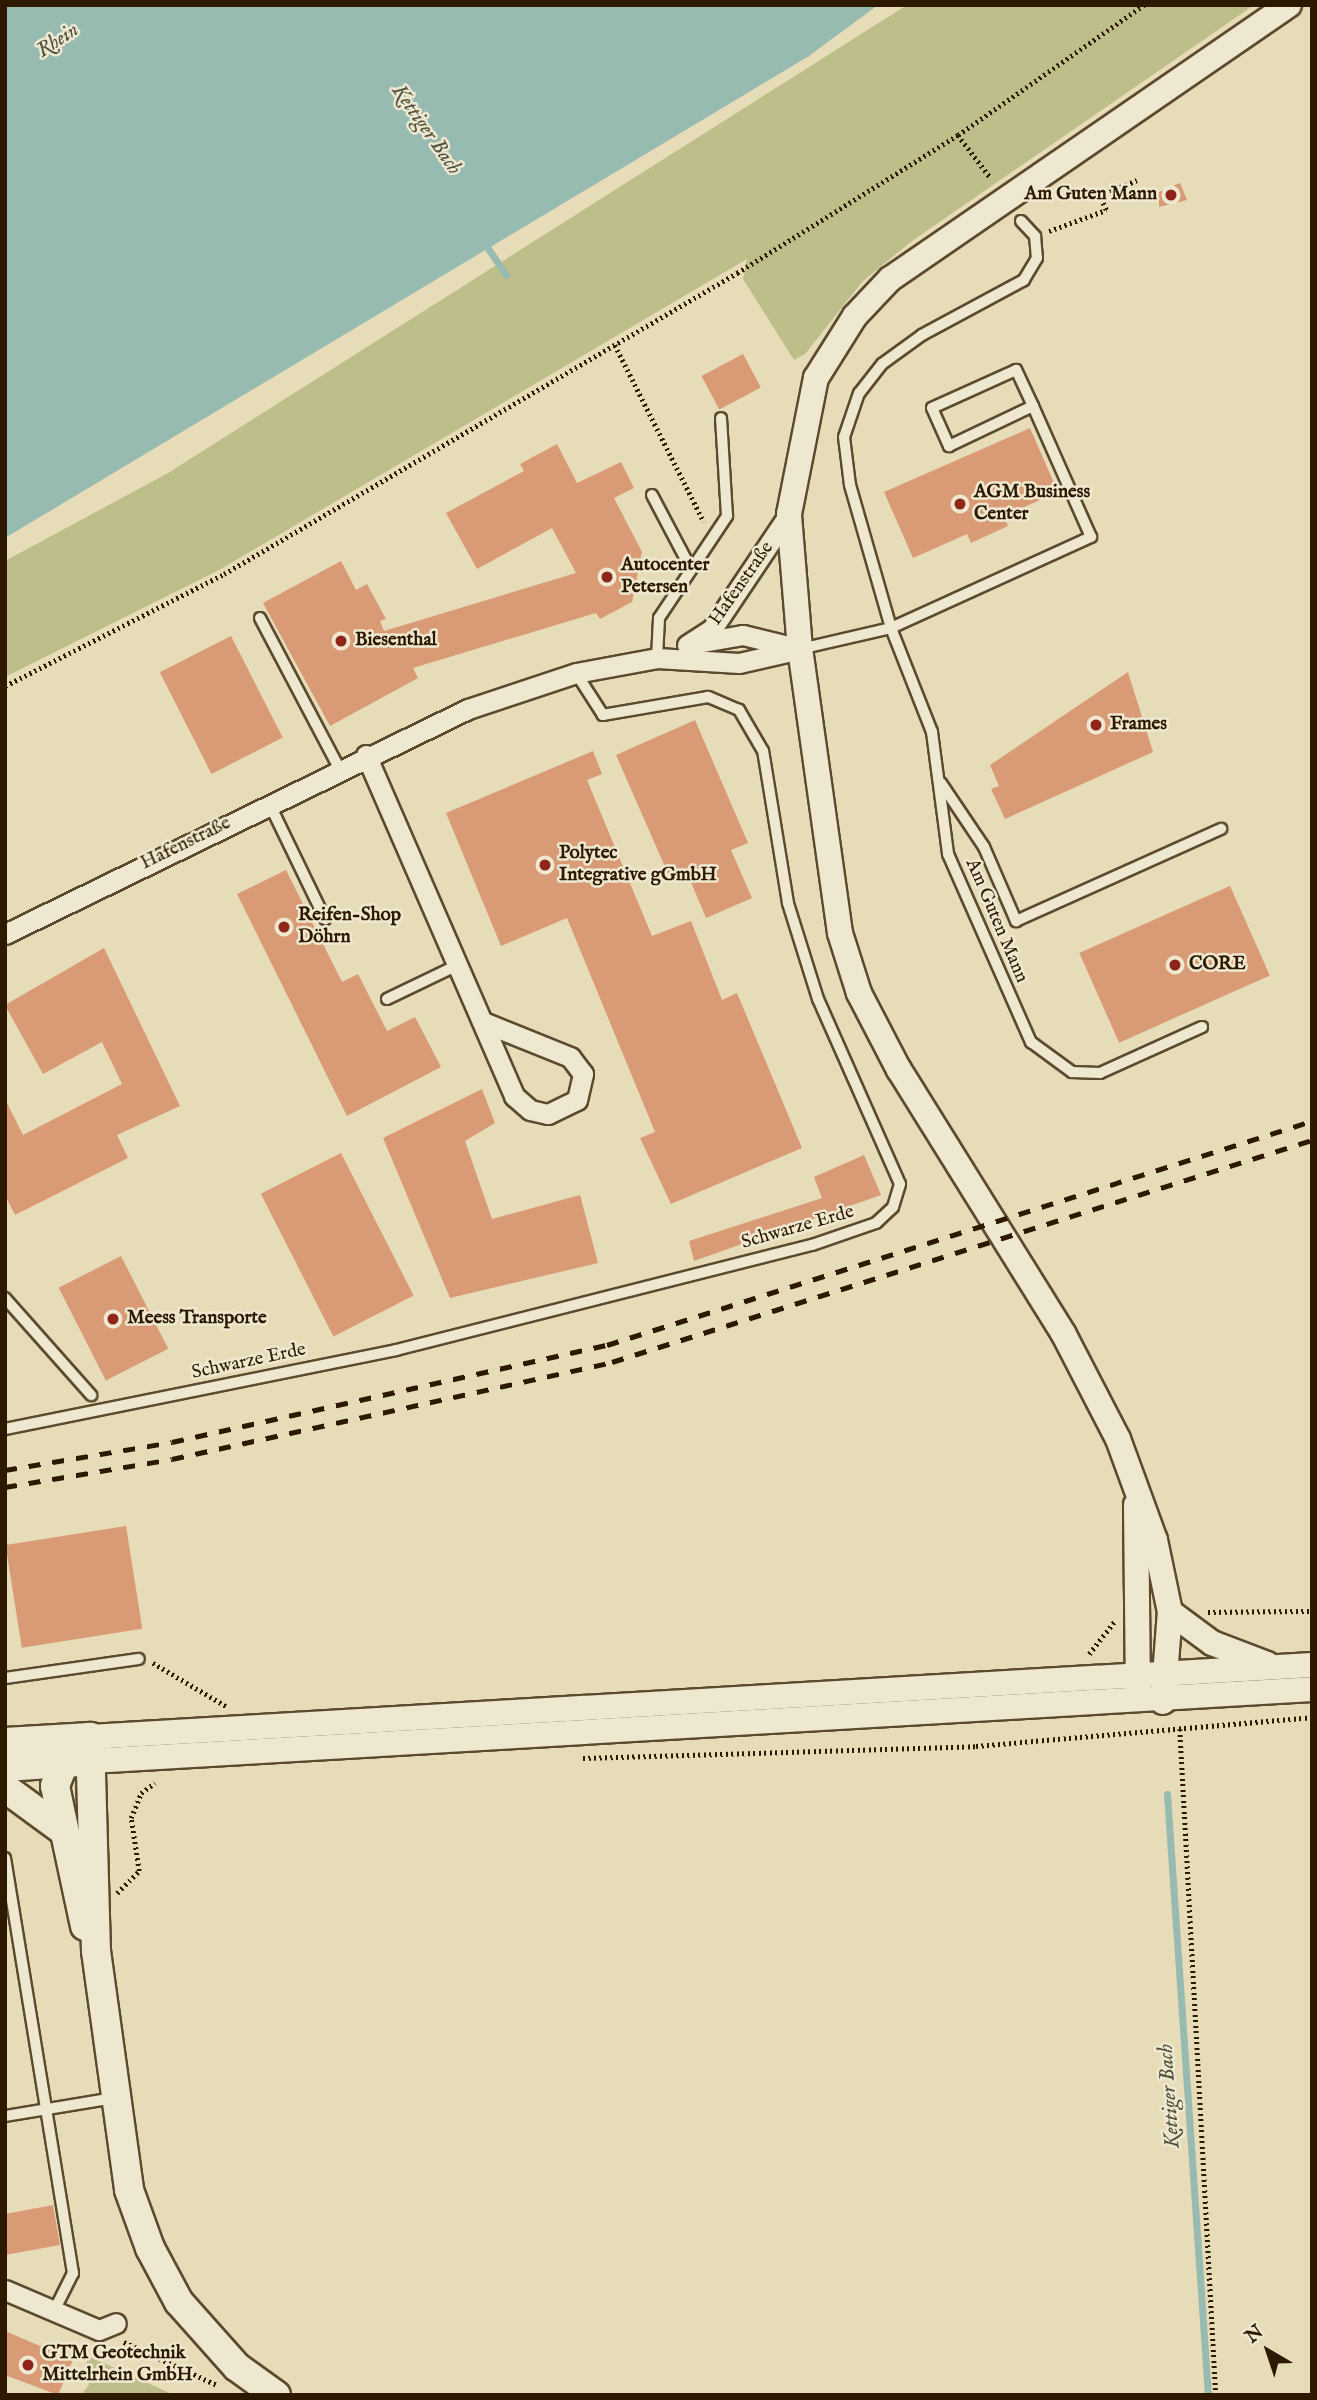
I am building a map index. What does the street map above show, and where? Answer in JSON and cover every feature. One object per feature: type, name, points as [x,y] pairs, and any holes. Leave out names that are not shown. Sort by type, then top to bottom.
[{"type":"main road","points":[[5,1742],[82,1753]]},
{"type":"main road","points":[[5,1767],[82,1753]]},
{"type":"main road","points":[[82,1753],[55,1786],[61,1829],[96,1951]]},
{"type":"main road","points":[[82,1753],[97,1897],[96,1951],[114,2098],[129,2190],[164,2276],[215,2345],[276,2395]]},
{"type":"main road","points":[[5,1788],[33,1802],[61,1829]]},
{"type":"street","points":[[1151,1702],[1167,1675],[1170,1612],[1156,1540],[1090,1378],[899,1070],[859,993],[827,875],[800,649],[789,514],[816,378],[855,316],[890,279],[1290,5]]},
{"type":"street","name":"Hafenstraße","points":[[5,934],[339,768],[468,709],[576,673],[657,658],[687,645],[712,629],[789,514]]},
{"type":"street","name":"Hafenstraße","points":[[687,645],[743,635],[800,649]]},
{"type":"street","name":"Hafenstraße","points":[[657,658],[738,663],[800,649]]},
{"type":"street","points":[[366,755],[483,1022],[520,1104],[548,1114],[577,1100],[583,1073],[570,1057],[483,1022]]},
{"type":"street","points":[[1136,1494],[1137,1677],[1151,1702]]},
{"type":"street","points":[[1170,1612],[1212,1643],[1279,1667]]},
{"type":"street","points":[[82,1753],[1312,1665]]},
{"type":"street","points":[[82,1753],[1151,1702],[1312,1689]]},
{"type":"street","points":[[5,2290],[54,2311],[107,2327]]},
{"type":"lane","points":[[1021,221],[1035,236]]},
{"type":"lane","name":"Am Guten Mann","points":[[1035,236],[1037,258],[1024,280],[922,335],[882,364],[859,393],[844,437],[850,485],[891,628],[932,732],[948,854],[1031,1042],[1072,1072],[1100,1073],[1202,1027]]},
{"type":"lane","points":[[800,649],[891,628],[1091,537],[1016,370],[932,408],[948,446],[1032,406]]},
{"type":"lane","points":[[657,658],[659,618],[690,567],[718,536],[728,494],[721,418]]},
{"type":"lane","points":[[652,495],[690,567]]},
{"type":"lane","points":[[260,618],[339,768]]},
{"type":"lane","name":"Schwarze Erde","points":[[5,1429],[463,1333],[812,1245],[876,1223],[893,1207],[900,1184],[818,999],[788,904],[763,751],[739,710],[708,697],[603,715],[576,673]]},
{"type":"lane","points":[[938,780],[984,847],[1016,920],[1221,829]]},
{"type":"lane","points":[[269,803],[325,919]]},
{"type":"lane","points":[[387,999],[458,965]]},
{"type":"lane","points":[[5,1298],[90,1395]]},
{"type":"lane","points":[[5,1678],[139,1659]]},
{"type":"lane","points":[[5,1858],[73,2273],[54,2311]]},
{"type":"lane","points":[[5,2116],[114,2098]]},
{"type":"path","points":[[5,685],[224,574],[615,345],[958,135],[1144,5]]},
{"type":"path","points":[[958,135],[990,177]]},
{"type":"path","points":[[1035,236],[1106,210],[1100,196],[1137,180]]},
{"type":"path","points":[[615,345],[708,530],[718,536]]},
{"type":"path","points":[[1197,1614],[1312,1611]]},
{"type":"path","points":[[139,1659],[210,1692],[232,1712]]},
{"type":"path","points":[[578,1758],[976,1746],[1312,1717]]},
{"type":"path","points":[[1181,1729],[1216,2395]]},
{"type":"path","points":[[97,1897],[121,1891],[135,1878],[141,1863],[133,1832],[135,1804],[164,1779]]},
{"type":"path","points":[[107,2327],[198,2372],[223,2389]]},
{"type":"path","points":[[340,2395],[366,2395]]},
{"type":"green space","points":[[907,5],[1254,5],[912,241],[863,281],[805,354],[794,360],[743,279],[747,259],[221,569],[5,677],[5,561],[168,473]]},
{"type":"green space","points":[[86,2355],[174,2395],[81,2395],[89,2385]]},
{"type":"water","name":"Rhein","points":[[5,5],[878,5],[809,56],[5,538]]},
{"type":"building","name":"Am Guten Mann","points":[[1180,183],[1187,200],[1159,207],[1159,192]]},
{"type":"building","points":[[743,354],[761,388],[719,410],[702,376]]},
{"type":"building","name":"AGM Business Center","points":[[1030,428],[1058,492],[1004,516],[1008,526],[971,543],[967,534],[913,558],[884,492]]},
{"type":"building","points":[[557,444],[577,483],[621,462],[634,488],[614,498],[642,552],[632,602],[600,619],[596,613],[413,668],[418,678],[330,726],[263,603],[341,561],[356,590],[367,584],[386,619],[380,621],[384,631],[576,573],[552,528],[477,569],[446,513],[524,471],[520,464]]},
{"type":"building","points":[[231,636],[283,738],[211,774],[160,672]]},
{"type":"building","name":"Frames","points":[[1128,672],[1153,752],[1005,819],[991,789],[999,786],[990,765]]},
{"type":"building","points":[[695,720],[748,843],[731,850],[752,898],[706,918],[685,868],[669,876],[616,755]]},
{"type":"building","points":[[593,751],[602,774],[587,780],[652,936],[691,921],[722,1000],[737,993],[802,1148],[671,1204],[640,1138],[655,1132],[567,918],[501,946],[446,813]]},
{"type":"building","points":[[286,870],[342,982],[358,974],[387,1031],[415,1017],[441,1067],[347,1116],[237,894]]},
{"type":"building","name":"CORE","points":[[1230,886],[1270,976],[1119,1043],[1079,953]]},
{"type":"building","points":[[104,948],[180,1106],[117,1135],[128,1158],[15,1215],[5,1195],[5,1099],[23,1135],[122,1084],[102,1042],[43,1074],[5,1005]]},
{"type":"building","points":[[482,1089],[495,1123],[465,1141],[492,1219],[580,1195],[598,1263],[450,1298],[383,1138]]},
{"type":"building","points":[[341,1153],[414,1296],[333,1336],[261,1194]]},
{"type":"building","points":[[864,1155],[881,1195],[694,1261],[689,1241],[822,1198],[814,1177]]},
{"type":"building","name":"Meess Transporte","points":[[121,1256],[168,1349],[106,1380],[59,1288]]},
{"type":"building","points":[[126,1526],[142,1629],[22,1648],[6,1545]]},
{"type":"building","points":[[53,2205],[60,2245],[5,2255],[5,2214]]},
{"type":"building","points":[[5,2331],[73,2360],[58,2395],[5,2375]]},
{"type":"waterway","name":"Kettiger Bach","points":[[483,241],[506,275]]},
{"type":"waterway","name":"Kettiger Bach","points":[[1167,1794],[1208,2395]]},
{"type":"railway","points":[[5,1470],[172,1442],[607,1345],[1312,1121]]},
{"type":"railway","points":[[5,1487],[172,1459],[612,1362],[1312,1140]]},
{"type":"place","name":"Am Guten Mann","points":[[1171,195]]},
{"type":"place","name":"AGM Business Center","points":[[960,504]]},
{"type":"place","name":"Autocenter Petersen","points":[[607,577]]},
{"type":"place","name":"Biesenthal","points":[[341,641]]},
{"type":"place","name":"Frames","points":[[1096,725]]},
{"type":"place","name":"Polytec Integrative gGmbH","points":[[545,865]]},
{"type":"place","name":"Reifen-Shop Döhrn","points":[[284,927]]},
{"type":"place","name":"CORE","points":[[1175,965]]},
{"type":"place","name":"Meess Transporte","points":[[113,1319]]},
{"type":"place","name":"GTM Geotechnik Mittelrhein GmbH","points":[[28,2365]]}]
